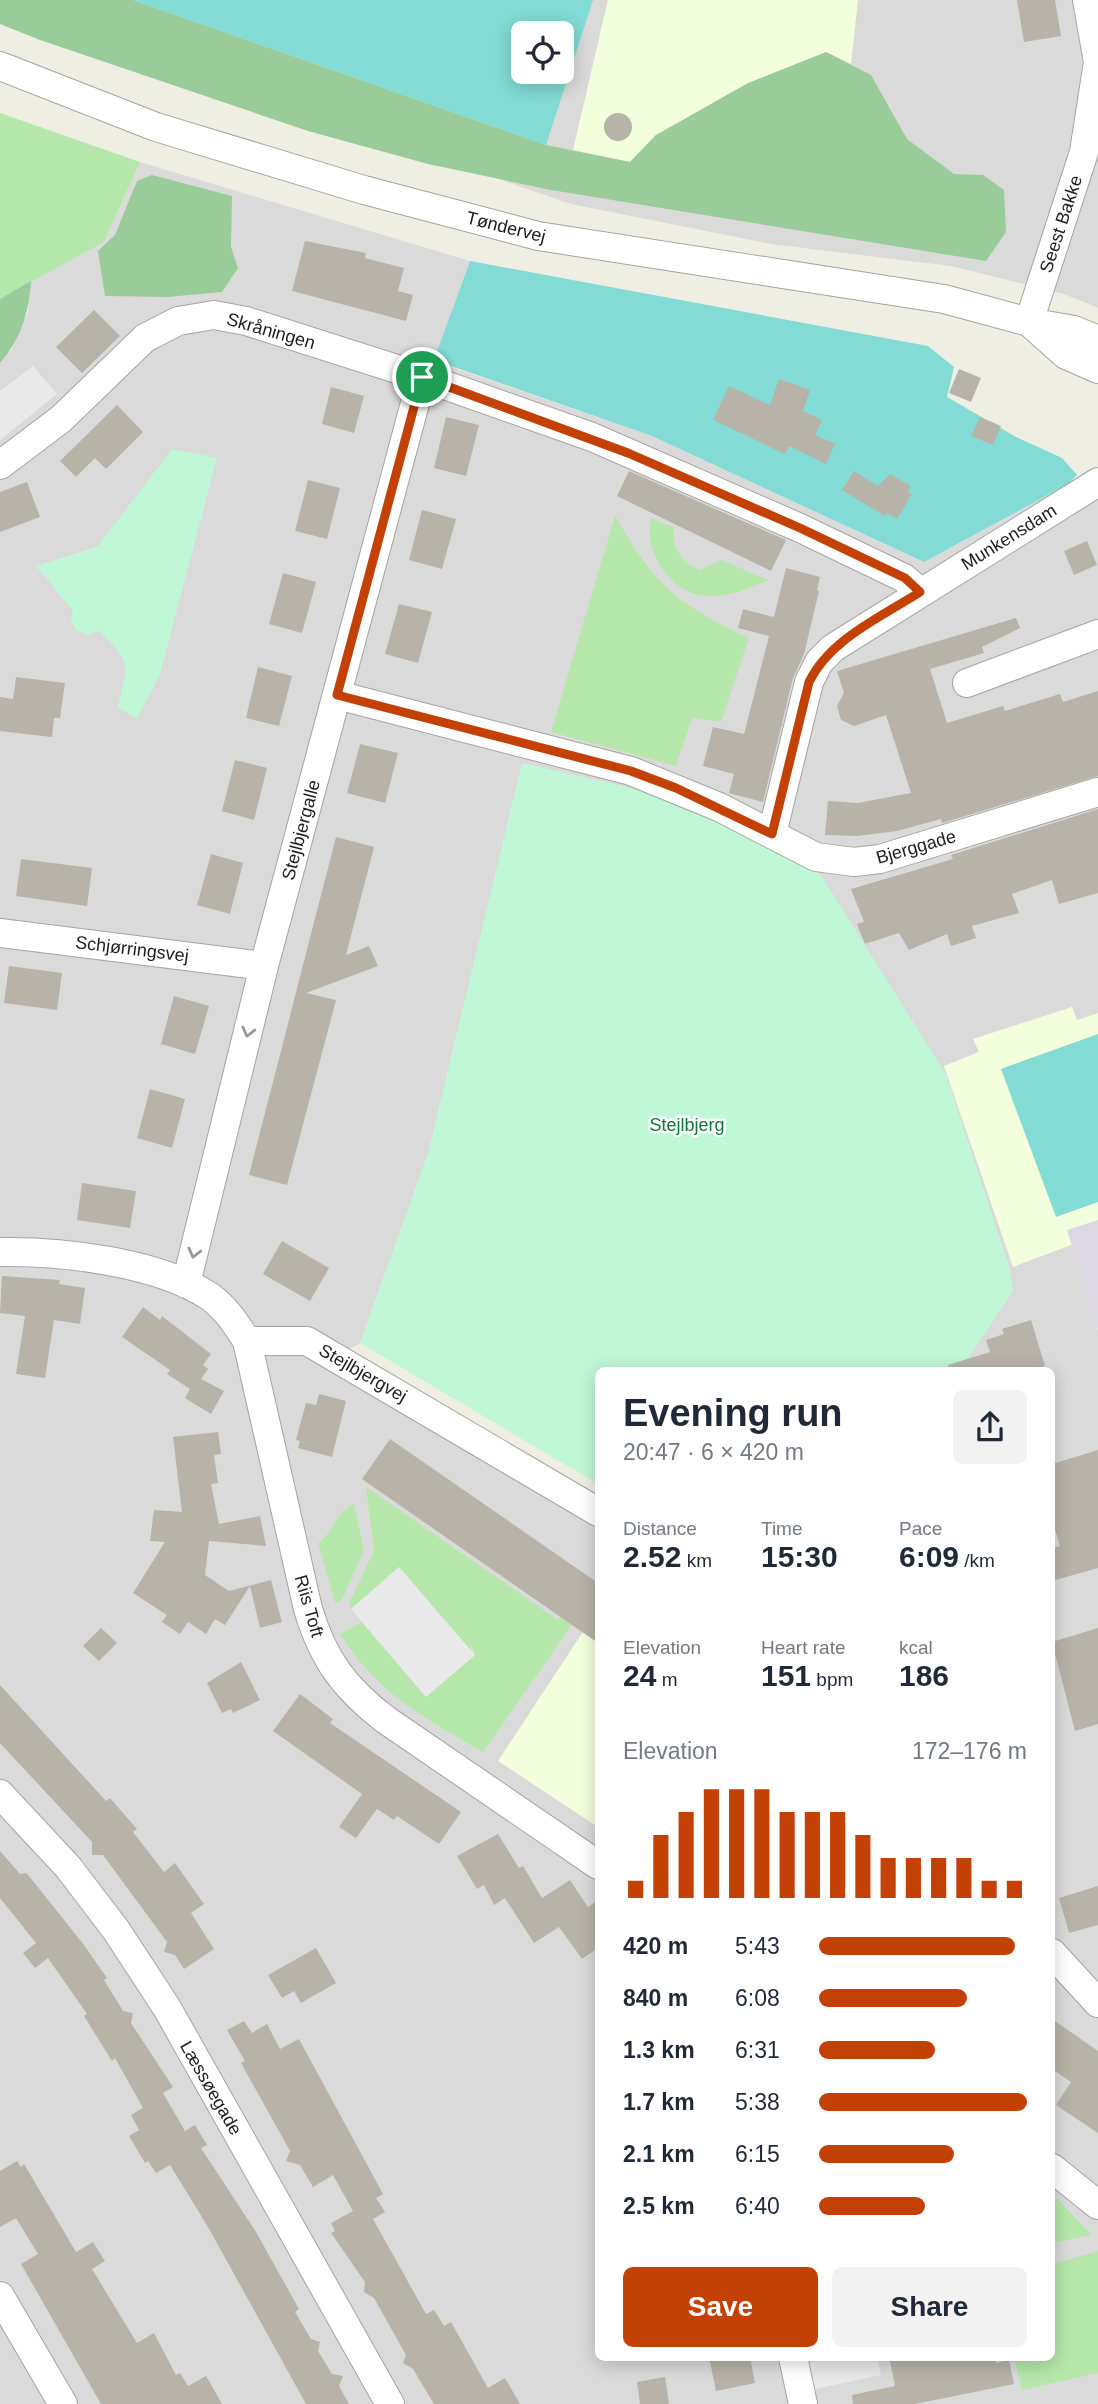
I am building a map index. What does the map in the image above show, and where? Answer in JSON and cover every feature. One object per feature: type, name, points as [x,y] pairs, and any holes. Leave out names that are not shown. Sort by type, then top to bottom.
[{"type":"street","name":"Seest Bakke","points":[[1029,322],[1084,152],[1098,62],[1087,0]]},
{"type":"street","name":"Tøndervej","points":[[0,66],[156,127],[364,190],[538,236],[944,299],[1029,322],[1074,330],[1098,340]]},
{"type":"street","name":"Skråningen","points":[[0,465],[31,445],[61,419],[145,338],[178,321],[214,315],[246,321],[422,377],[628,453],[800,528],[905,578],[920,592]]},
{"type":"street","name":"Tøndervej","points":[[1029,322],[1066,355],[1098,369]]},
{"type":"street","name":"Stejlbjergalle","points":[[186,1284],[264,966],[422,377]]},
{"type":"street","name":"Munkensdam","points":[[772,834],[809,682],[819,662],[833,648],[1098,482]]},
{"type":"street","points":[[967,683],[1098,634]]},
{"type":"street","name":"Bjerggade","points":[[337,695],[631,771],[687,793],[817,857],[854,862],[880,859],[1098,792]]},
{"type":"street","name":"Schjørringsvej","points":[[0,933],[264,966]]},
{"type":"street","points":[[0,1252],[34,1251],[89,1259],[141,1269],[186,1284],[210,1297],[231,1316],[247,1341]]},
{"type":"street","name":"Stejlbjergvej","points":[[247,1341],[307,1341],[595,1510]]},
{"type":"street","name":"Riis Toft","points":[[247,1341],[308,1609],[316,1637],[334,1670],[355,1697],[386,1720],[595,1863]]},
{"type":"street","name":"Læssøegade","points":[[0,1794],[68,1867],[167,2008],[390,2404]]},
{"type":"street","points":[[1055,1956],[1098,2003]]},
{"type":"street","points":[[1055,2170],[1098,2205]]},
{"type":"street","points":[[0,2296],[63,2404]]},
{"type":"street","points":[[794,2361],[803,2404]]},
{"type":"shaded area","points":[[0,0],[1098,0],[1098,308],[1064,294],[951,266],[771,244],[571,204],[0,7]]},
{"type":"shaded area","points":[[133,0],[593,0],[574,59],[574,21],[511,21],[511,84],[566,84],[546,145]]},
{"type":"shaded area","points":[[608,0],[858,0],[851,64],[826,52],[656,135],[630,162],[573,150]]},
{"type":"shaded area","points":[[140,162],[470,261],[434,361],[652,436],[924,562],[1068,484],[1084,486],[1098,481],[1098,1283],[1080,1270],[1098,1331],[1098,2404],[0,2404],[0,363],[11,350],[28,313],[31,281],[104,242]]},
{"type":"shaded area","points":[[470,261],[928,346],[954,367],[947,397],[1016,437],[1062,458],[1077,475],[1068,484],[924,562],[652,436],[434,360]]},
{"type":"shaded area","points":[[33,366],[57,394],[0,440],[0,391]]},
{"type":"shaded area","points":[[1072,1007],[1077,1020],[1098,1013],[1098,1235],[1013,1267],[944,1066],[979,1052],[973,1039]]},
{"type":"shaded area","points":[[1098,1034],[1098,1202],[1056,1217],[1001,1069]]},
{"type":"shaded area","points":[[1098,1220],[1098,1328],[1097,1328],[1067,1230]]},
{"type":"shaded area","points":[[399,1567],[475,1655],[426,1697],[351,1609]]},
{"type":"shaded area","points":[[595,1614],[595,1825],[498,1761]]},
{"type":"shaded area","points":[[794,2361],[878,2361],[881,2375],[801,2392]]},
{"type":"green space","points":[[0,0],[133,0],[546,145],[630,162],[656,135],[748,83],[826,52],[871,75],[907,139],[954,174],[983,175],[1004,190],[1006,232],[986,261],[551,190],[428,164],[308,131],[40,40],[0,24]]},
{"type":"green space","points":[[0,113],[140,162],[104,242],[0,299]]},
{"type":"green space","points":[[152,175],[232,196],[231,247],[238,268],[222,292],[168,297],[105,296],[98,251],[115,235],[137,181]]},
{"type":"green space","points":[[31,281],[23,325],[0,363],[0,299]]},
{"type":"green space","points":[[172,449],[217,458],[160,674],[137,719],[118,707],[125,672],[122,658],[99,631],[88,635],[77,631],[71,622],[73,611],[36,566],[98,546]]},
{"type":"green space","points":[[615,516],[643,560],[670,590],[703,614],[749,638],[721,722],[692,718],[676,766],[551,732]]},
{"type":"green space","points":[[651,518],[674,528],[674,542],[679,554],[694,567],[700,570],[721,560],[769,580],[725,595],[707,596],[687,591],[667,576],[654,554]]},
{"type":"green space","name":"Stejlbjerg","points":[[522,763],[666,796],[821,875],[945,1073],[1009,1267],[1013,1291],[962,1367],[595,1367],[595,1482],[360,1343],[427,1157]]},
{"type":"green space","points":[[366,1487],[558,1620],[580,1594],[590,1599],[483,1752],[422,1716],[386,1689],[340,1634],[362,1622],[426,1697],[475,1655],[471,1644],[470,1650],[399,1567],[351,1609],[349,1603],[374,1551]]},
{"type":"green space","points":[[354,1504],[364,1551],[341,1601],[335,1603],[318,1543],[343,1512]]},
{"type":"green space","points":[[1055,2197],[1092,2235],[1055,2242]]},
{"type":"green space","points":[[1098,2251],[1098,2373],[1022,2390],[1015,2361],[1055,2361],[1055,2263]]},
{"type":"building","points":[[1017,0],[1055,0],[1061,36],[1024,42]]},
{"type":"building","points":[[618,113],[628,117],[632,127],[628,137],[618,141],[608,137],[604,127],[608,117]]},
{"type":"building","points":[[305,241],[366,253],[365,258],[404,268],[398,291],[413,295],[406,321],[292,291]]},
{"type":"building","points":[[94,310],[120,336],[82,373],[56,347]]},
{"type":"building","points":[[959,369],[981,378],[971,402],[949,393]]},
{"type":"building","points":[[779,379],[810,390],[803,411],[822,420],[815,435],[835,444],[826,464],[789,446],[785,454],[713,420],[729,386],[770,405]]},
{"type":"building","points":[[331,387],[364,396],[354,433],[322,424]]},
{"type":"building","points":[[117,405],[143,432],[106,469],[95,458],[76,477],[60,461]]},
{"type":"building","points":[[446,417],[479,425],[466,476],[434,468]]},
{"type":"building","points":[[980,417],[1001,426],[993,445],[971,436]]},
{"type":"building","points":[[629,471],[786,540],[771,571],[617,496]]},
{"type":"building","points":[[854,471],[878,486],[890,474],[911,486],[907,492],[912,494],[897,519],[887,513],[885,516],[842,490]]},
{"type":"building","points":[[308,480],[340,488],[327,539],[295,531]]},
{"type":"building","points":[[27,482],[40,517],[0,532],[0,492]]},
{"type":"building","points":[[422,510],[456,519],[442,569],[409,560]]},
{"type":"building","points":[[1087,541],[1097,565],[1074,575],[1064,551]]},
{"type":"building","points":[[786,568],[820,577],[819,591],[804,654],[793,678],[763,802],[729,793],[734,774],[703,766],[713,727],[744,734],[769,636],[738,628],[743,609],[774,617]]},
{"type":"building","points":[[283,573],[316,582],[302,633],[269,624]]},
{"type":"building","points":[[399,604],[432,612],[418,663],[385,654]]},
{"type":"building","points":[[1016,618],[1020,628],[982,647],[984,653],[930,669],[947,723],[1003,706],[1005,711],[1060,694],[1063,702],[1098,691],[1098,776],[942,823],[941,819],[897,831],[857,836],[825,835],[828,801],[858,803],[911,793],[886,715],[854,726],[841,720],[837,706],[844,693],[837,671]]},
{"type":"building","points":[[258,667],[292,676],[279,726],[246,718]]},
{"type":"building","points":[[16,677],[65,683],[60,718],[54,718],[52,737],[0,731],[0,697],[13,699]]},
{"type":"building","points":[[360,744],[398,753],[385,803],[347,793]]},
{"type":"building","points":[[235,760],[267,768],[254,820],[222,811]]},
{"type":"building","points":[[1098,809],[1098,893],[1059,904],[1052,880],[1012,894],[1019,913],[972,926],[976,938],[951,946],[947,934],[909,950],[899,933],[865,944],[857,924],[864,922],[851,889],[953,859],[951,855]]},
{"type":"building","points":[[336,837],[374,847],[346,955],[369,946],[378,966],[306,993],[336,1000],[287,1185],[249,1175]]},
{"type":"building","points":[[211,854],[243,863],[230,914],[197,905]]},
{"type":"building","points":[[21,859],[92,868],[87,906],[16,896]]},
{"type":"building","points":[[9,966],[62,973],[57,1010],[4,1003]]},
{"type":"building","points":[[174,996],[209,1006],[195,1054],[161,1044]]},
{"type":"building","points":[[150,1089],[185,1099],[172,1148],[137,1138]]},
{"type":"building","points":[[82,1183],[136,1191],[130,1228],[77,1220]]},
{"type":"building","points":[[282,1241],[329,1268],[310,1301],[263,1274]]},
{"type":"building","points":[[2,1276],[60,1280],[59,1284],[85,1288],[80,1324],[54,1320],[45,1378],[16,1374],[25,1316],[0,1313]]},
{"type":"building","points":[[143,1307],[160,1320],[162,1316],[211,1354],[203,1365],[208,1369],[201,1379],[224,1391],[211,1414],[185,1398],[190,1389],[167,1374],[170,1370],[122,1337]]},
{"type":"building","points":[[1031,1320],[1045,1366],[948,1367],[990,1352],[986,1340],[1004,1334],[1002,1329]]},
{"type":"building","points":[[319,1394],[346,1401],[332,1457],[298,1448],[300,1441],[296,1440],[306,1403],[316,1405]]},
{"type":"building","points":[[218,1432],[221,1454],[214,1455],[218,1483],[211,1484],[219,1524],[260,1516],[266,1546],[209,1541],[205,1575],[229,1591],[271,1580],[282,1622],[260,1628],[250,1586],[225,1625],[215,1619],[206,1634],[188,1622],[180,1634],[162,1622],[167,1615],[133,1593],[165,1542],[150,1541],[154,1510],[182,1512],[173,1437]]},
{"type":"building","points":[[390,1439],[595,1581],[595,1641],[362,1479]]},
{"type":"building","points":[[1098,1450],[1098,1568],[1055,1580],[1055,1547],[1060,1546],[1055,1529],[1055,1463]]},
{"type":"building","points":[[101,1628],[117,1643],[99,1661],[83,1646]]},
{"type":"building","points":[[1098,1628],[1098,1724],[1075,1731],[1055,1654],[1055,1641]]},
{"type":"building","points":[[241,1662],[260,1700],[233,1713],[231,1709],[222,1713],[207,1683]]},
{"type":"building","points":[[0,1685],[106,1801],[110,1798],[137,1829],[133,1832],[164,1872],[175,1863],[204,1904],[191,1913],[214,1949],[184,1969],[175,1955],[164,1952],[167,1942],[103,1855],[92,1855],[92,1842],[0,1743]]},
{"type":"building","points":[[300,1694],[333,1719],[330,1723],[461,1812],[439,1844],[397,1816],[394,1820],[377,1809],[356,1838],[339,1827],[362,1794],[273,1731]]},
{"type":"building","points":[[498,1834],[519,1868],[523,1866],[542,1898],[570,1880],[588,1907],[595,1902],[595,1950],[582,1959],[559,1927],[534,1943],[505,1898],[494,1905],[484,1885],[477,1889],[457,1856]]},
{"type":"building","points":[[0,1851],[20,1874],[26,1873],[33,1881],[107,1978],[104,1980],[123,2011],[133,2013],[131,2023],[173,2087],[163,2093],[185,2131],[195,2125],[207,2145],[201,2148],[256,2232],[299,2309],[295,2312],[311,2339],[320,2342],[318,2351],[332,2374],[343,2376],[339,2386],[349,2404],[306,2404],[208,2227],[170,2165],[156,2173],[148,2161],[145,2163],[129,2136],[139,2130],[131,2115],[143,2108],[115,2058],[112,2061],[84,2016],[87,2014],[48,1958],[35,1968],[23,1953],[36,1943],[0,1898]]},
{"type":"building","points":[[1098,1886],[1098,1925],[1069,1933],[1059,1898]]},
{"type":"building","points":[[316,1948],[336,1983],[301,2003],[294,1991],[282,1998],[268,1975]]},
{"type":"building","points":[[244,2021],[252,2033],[267,2024],[280,2049],[299,2039],[383,2194],[376,2198],[385,2212],[373,2219],[426,2314],[434,2310],[444,2326],[451,2322],[488,2388],[505,2378],[520,2404],[434,2404],[413,2369],[403,2363],[406,2355],[374,2298],[364,2292],[365,2282],[331,2233],[335,2231],[331,2223],[353,2211],[333,2175],[313,2187],[300,2165],[286,2161],[290,2151],[241,2063],[245,2061],[227,2030]]},
{"type":"building","points":[[1055,2021],[1098,2051],[1098,2133],[1056,2105],[1071,2082],[1055,2071]]},
{"type":"building","points":[[17,2161],[21,2167],[24,2164],[76,2252],[93,2242],[105,2261],[92,2269],[137,2343],[154,2333],[176,2375],[180,2373],[188,2386],[206,2376],[222,2404],[101,2404],[21,2264],[38,2254],[16,2218],[0,2227],[0,2171]]},
{"type":"building","points":[[710,2361],[751,2361],[755,2383],[716,2391]]},
{"type":"building","points":[[890,2361],[1009,2361],[1014,2384],[915,2404],[853,2404],[852,2395],[895,2386]]},
{"type":"building","points":[[665,2377],[669,2404],[640,2404],[637,2382]]},
{"type":"route","points":[[422,377],[592,437],[800,528],[905,578],[920,592],[833,648],[819,662],[809,682],[772,834],[719,807],[631,771],[337,695],[422,377]]}]
